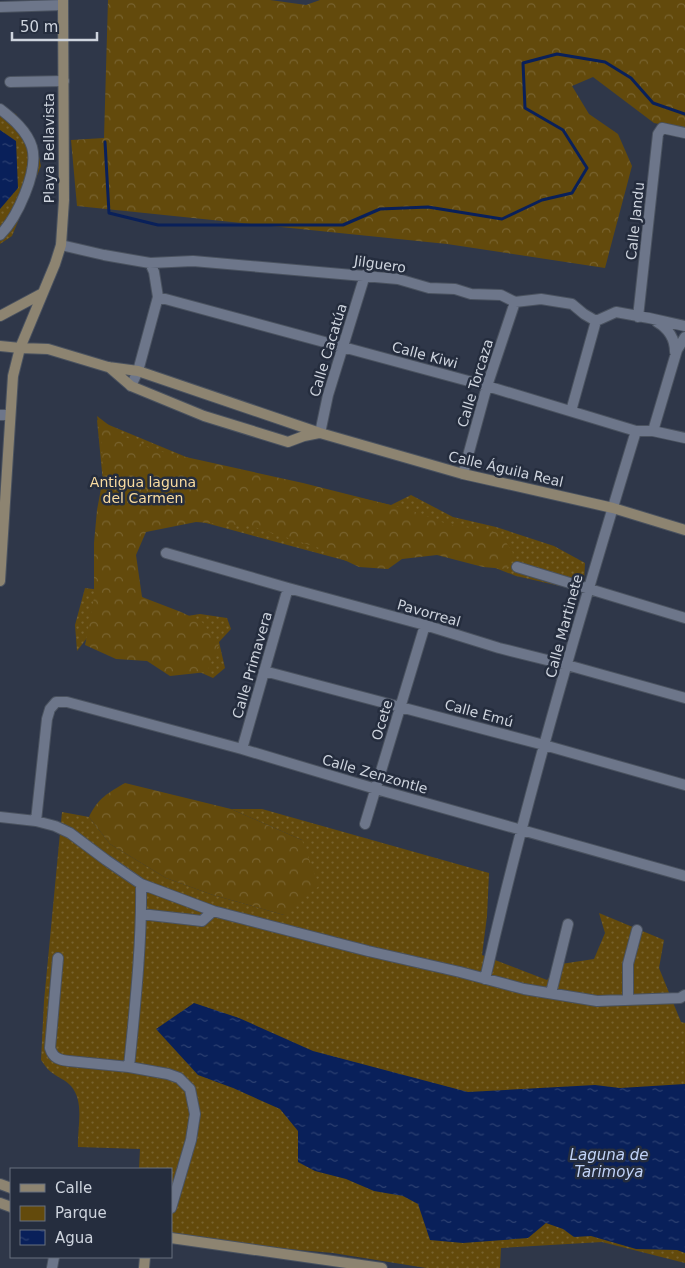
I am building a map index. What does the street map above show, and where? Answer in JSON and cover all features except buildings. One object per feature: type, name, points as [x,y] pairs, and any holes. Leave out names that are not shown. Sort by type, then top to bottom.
[{"type":"street","points":[[0,7],[63,3]]},
{"type":"street","name":"Playa Bellavista","points":[[0,581],[5,415],[20,348],[61,245],[64,200],[63,3]]},
{"type":"street","points":[[10,82],[64,81]]},
{"type":"street","points":[[0,109],[24,131],[32,148],[32,164],[27,187],[18,212],[0,235]]},
{"type":"street","name":"Calle Jandu","points":[[638,317],[658,134],[660,129],[685,133]]},
{"type":"street","name":"Jilguero","points":[[61,245],[150,263],[193,261],[398,278],[428,288],[455,289],[471,294],[501,295],[515,302],[541,299],[572,304],[596,321]]},
{"type":"street","points":[[131,386],[138,371],[158,297],[154,272],[150,263]]},
{"type":"street","name":"Calle Cacatúa","points":[[320,433],[328,394],[366,275]]},
{"type":"street","points":[[0,316],[43,293]]},
{"type":"street","name":"Calle Kiwi","points":[[158,297],[487,386],[636,430],[653,430],[685,438]]},
{"type":"street","name":"Calle Torcaza","points":[[463,474],[487,386],[515,302]]},
{"type":"street","points":[[571,411],[596,321],[616,312],[685,326]]},
{"type":"street","points":[[650,318],[664,326],[675,341],[675,355]]},
{"type":"street","points":[[653,430],[675,355],[685,337]]},
{"type":"street","name":"Calle Águila Real","points":[[0,346],[48,349],[108,367],[138,371],[320,433],[463,474],[612,508],[685,530]]},
{"type":"street","name":"Calle Águila Real","points":[[108,367],[131,386],[204,416],[288,442],[320,433]]},
{"type":"street","name":"Calle Martinete","points":[[485,979],[502,902],[544,745],[588,588],[636,430]]},
{"type":"street","name":"Pavorreal","points":[[166,553],[425,625],[499,648],[685,698]]},
{"type":"street","points":[[517,567],[685,618]]},
{"type":"street","name":"Calle Primavera","points":[[242,749],[288,588]]},
{"type":"street","name":"Ocete","points":[[365,824],[425,625]]},
{"type":"street","name":"Calle Emú","points":[[264,671],[400,706],[685,785]]},
{"type":"street","name":"Calle Zenzontle","points":[[36,821],[46,719],[50,709],[56,702],[67,702],[242,749],[376,789],[685,876]]},
{"type":"street","points":[[0,817],[36,821],[55,826],[70,833],[141,884],[213,911],[377,953],[551,994],[597,1001],[680,998],[685,995]]},
{"type":"street","points":[[129,1067],[141,914],[141,884]]},
{"type":"street","points":[[141,914],[202,921],[213,911]]},
{"type":"street","points":[[551,994],[568,924]]},
{"type":"street","points":[[628,1000],[628,964],[637,930]]},
{"type":"street","points":[[58,958],[50,1048],[52,1055],[59,1060],[129,1067],[168,1074],[179,1078],[190,1089],[195,1114],[191,1140],[172,1205]]},
{"type":"street","points":[[172,1238],[382,1268]]},
{"type":"green space","points":[[108,0],[270,0],[306,5],[320,0],[685,0],[685,129],[654,123],[593,77],[572,86],[589,114],[618,134],[632,166],[605,268],[447,244],[77,206],[71,140],[104,138]]},
{"type":"green space","points":[[0,108],[16,114],[39,157],[41,166],[12,236],[0,244]]},
{"type":"green space","name":"Antigua laguna del Carmen","points":[[97,416],[123,436],[154,450],[303,483],[410,510],[447,524],[500,533],[513,553],[506,569],[483,567],[437,555],[402,559],[388,569],[359,567],[319,548],[251,526],[196,522],[146,532],[136,555],[142,597],[202,622],[219,644],[207,672],[170,676],[147,661],[116,659],[85,645],[94,598],[94,543],[97,510],[103,478],[102,446]]},
{"type":"green space","name":"Antigua laguna del Carmen","points":[[97,420],[261,488],[325,490],[391,505],[411,495],[453,517],[496,527],[554,546],[585,563],[584,582],[560,586],[516,576],[427,541],[347,561],[169,513],[121,519],[134,586],[152,610],[174,618],[200,614],[227,618],[231,629],[219,642],[225,668],[213,678],[96,626],[77,651],[75,625],[85,588],[101,590],[110,555]]},
{"type":"green space","points":[[125,783],[231,809],[302,840],[319,886],[284,915],[213,895],[166,878],[110,844],[89,817],[100,801]]},
{"type":"green space","points":[[231,809],[262,809],[489,873],[487,916],[482,955],[547,980],[561,964],[594,959],[605,933],[599,913],[664,940],[659,968],[681,1022],[685,1023],[685,1263],[602,1242],[501,1248],[500,1268],[426,1268],[333,1253],[211,1242],[172,1234],[172,1168],[139,1168],[140,1149],[78,1147],[79,1107],[75,1092],[69,1084],[50,1071],[41,1060],[44,1001],[62,812],[89,817],[110,844],[166,878],[213,895],[284,915],[302,840]]},
{"type":"water","points":[[0,130],[16,141],[18,188],[0,209]]},
{"type":"water","name":"Laguna de Tarimoya","points":[[194,1003],[239,1018],[313,1051],[468,1092],[595,1085],[620,1088],[685,1084],[685,1253],[677,1250],[636,1249],[591,1236],[574,1237],[563,1229],[546,1223],[528,1238],[463,1243],[430,1240],[418,1204],[403,1196],[374,1191],[346,1179],[315,1171],[298,1162],[298,1131],[280,1109],[198,1075],[156,1029]]},
{"type":"waterway","points":[[105,142],[109,213],[158,225],[343,225],[380,209],[428,207],[502,219],[542,200],[572,193],[587,168],[563,130],[525,108],[523,63],[557,54],[605,62],[631,78],[653,103],[685,114]]}]
